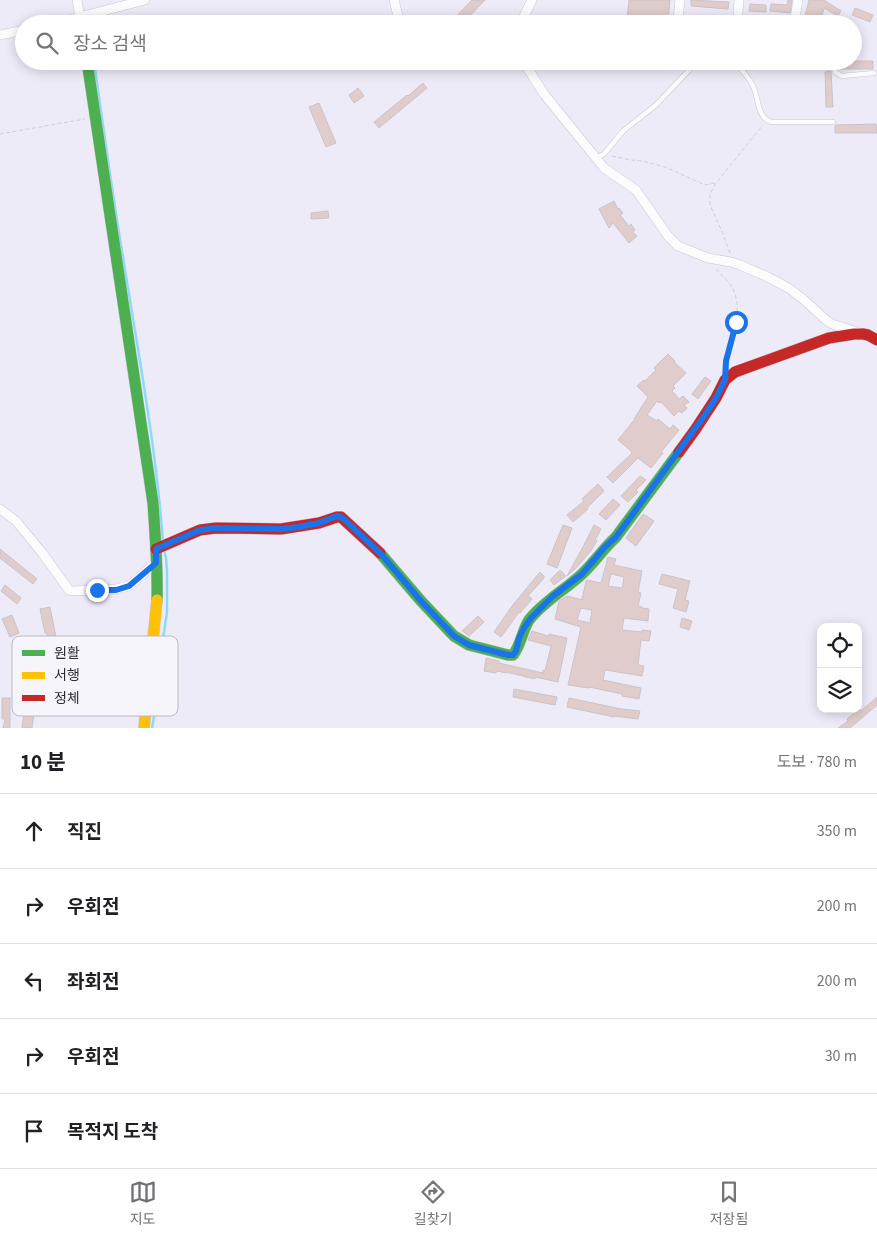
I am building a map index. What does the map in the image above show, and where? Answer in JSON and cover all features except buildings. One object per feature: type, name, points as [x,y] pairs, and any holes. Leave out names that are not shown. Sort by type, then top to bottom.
[{"type":"street","points":[[77,0],[79,15]]},
{"type":"street","points":[[98,15],[144,0]]},
{"type":"street","points":[[394,0],[398,15]]},
{"type":"street","points":[[524,15],[532,0]]},
{"type":"street","points":[[678,15],[680,0]]},
{"type":"street","points":[[738,13],[739,0]]},
{"type":"street","points":[[796,15],[798,0]]},
{"type":"street","points":[[0,35],[15,32]]},
{"type":"street","points":[[89,70],[153,503],[158,577],[153,636]]},
{"type":"street","points":[[529,70],[544,94],[600,156],[604,168],[636,190],[678,246],[708,258],[734,263],[768,277],[790,289],[832,324],[868,335],[877,340]]},
{"type":"street","points":[[156,549],[200,530],[216,528],[281,529],[319,523],[337,516],[341,517],[381,554],[454,636],[469,645],[513,655],[519,638],[531,618],[553,596],[582,574],[616,537],[695,430],[716,398],[725,380],[735,372],[828,338],[864,334]]},
{"type":"street","points":[[0,509],[16,521],[69,590],[116,590],[129,586],[156,563]]},
{"type":"lane","points":[[600,156],[623,131],[656,105],[690,70]]},
{"type":"lane","points":[[742,70],[753,87],[763,118],[767,121],[833,122]]},
{"type":"lane","points":[[834,70],[842,76],[874,73]]},
{"type":"path","points":[[0,134],[96,117]]},
{"type":"path","points":[[734,263],[710,205],[710,194],[716,183],[746,147],[760,126],[767,121]]},
{"type":"path","points":[[600,156],[642,161],[665,167],[705,185],[716,183]]},
{"type":"path","points":[[708,258],[730,284],[736,300],[736,322],[726,361],[725,380]]},
{"type":"waterway","points":[[95,70],[151,435],[163,542]]},
{"type":"waterway","points":[[163,636],[167,612],[167,571],[164,550]]},
{"type":"waterway","points":[[152,728],[154,716]]},
{"type":"traffic: fast","points":[[88,70],[153,503],[157,600]]},
{"type":"traffic: fast","points":[[380,553],[454,636],[469,645],[513,655],[529,620],[541,607],[591,565],[616,537],[679,452]]},
{"type":"traffic: slow","points":[[153,636],[157,600]]},
{"type":"traffic: slow","points":[[144,728],[145,716]]},
{"type":"traffic: jam","points":[[679,452],[716,398],[725,380],[735,372],[829,338],[863,334],[877,340]]},
{"type":"traffic: jam","points":[[156,549],[200,530],[216,528],[281,529],[319,523],[341,517],[380,553]]},
{"type":"route","points":[[97,590],[116,590],[133,584],[156,563],[156,549],[200,530],[216,528],[281,529],[308,526],[337,516],[346,521],[381,554],[454,636],[480,649],[513,655],[519,638],[531,618],[553,596],[582,574],[616,537],[695,430],[716,398],[725,380],[726,361],[736,322]]}]
